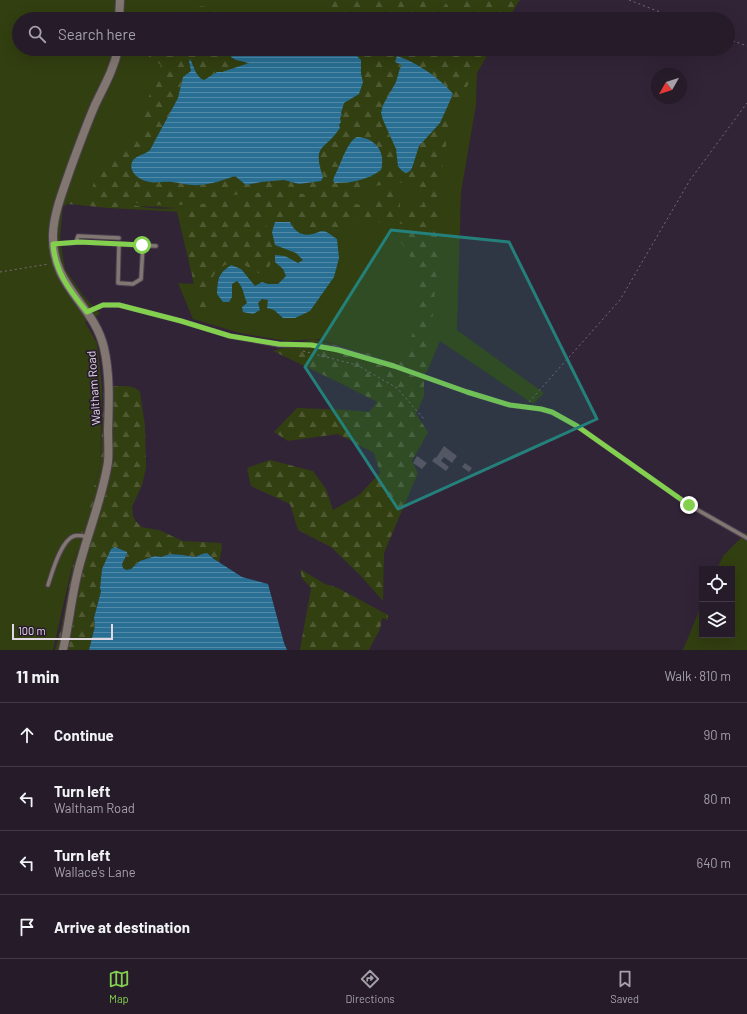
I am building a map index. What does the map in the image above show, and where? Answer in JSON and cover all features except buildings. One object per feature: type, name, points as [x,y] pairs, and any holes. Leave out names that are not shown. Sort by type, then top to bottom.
[{"type":"street","points":[[119,12],[120,0]]},
{"type":"street","name":"Waltham Road","points":[[63,650],[80,561],[100,495],[108,461],[109,414],[108,380],[104,346],[87,312],[68,287],[56,263],[53,244],[54,222],[64,187],[88,120],[109,77],[116,56]]},
{"type":"lane","points":[[76,242],[78,236],[119,238]]},
{"type":"lane","points":[[53,244],[76,242],[156,246]]},
{"type":"lane","points":[[119,244],[118,283],[133,284],[140,279],[142,245]]},
{"type":"lane","points":[[87,312],[103,305],[119,305],[181,321],[230,336],[279,344],[311,345],[338,350],[394,366],[467,392],[510,405],[541,409],[562,417],[599,441],[684,502],[747,538]]},
{"type":"lane","points":[[48,586],[60,554],[70,538],[76,535],[88,537]]},
{"type":"path","points":[[629,0],[660,12]]},
{"type":"path","points":[[735,42],[747,46]]},
{"type":"path","points":[[525,407],[620,300],[690,180],[747,103]]},
{"type":"path","points":[[0,272],[56,263]]},
{"type":"path","points":[[300,350],[357,365],[397,388],[424,419]]},
{"type":"highlighted area","points":[[391,230],[509,242],[597,419],[398,509],[305,367]]},
{"type":"green space","points":[[0,0],[520,0],[512,12],[12,12],[12,56],[487,56],[477,73],[476,105],[461,192],[457,330],[544,393],[533,404],[440,341],[427,372],[318,339],[287,341],[240,333],[193,319],[178,283],[194,284],[176,208],[70,202],[63,207],[60,238],[65,269],[83,295],[100,314],[85,322],[97,343],[102,388],[100,466],[76,549],[53,650],[0,650]]},
{"type":"green space","points":[[333,0],[446,0],[436,12],[327,12]]},
{"type":"green space","points":[[449,0],[518,0],[511,12],[439,12]]},
{"type":"green space","points":[[186,4],[219,9],[222,12],[185,12]]},
{"type":"green space","points":[[148,56],[234,56],[236,60],[250,62],[222,72],[217,72],[204,80],[197,74],[190,59],[191,71],[183,77],[178,98],[150,150],[136,157],[150,182],[172,182],[198,185],[235,176],[246,185],[274,180],[284,180],[297,184],[305,184],[323,177],[318,155],[321,148],[334,138],[344,103],[350,100],[363,82],[361,74],[362,62],[357,56],[486,56],[455,109],[443,160],[441,226],[431,334],[424,384],[424,396],[416,414],[428,432],[412,461],[418,473],[384,553],[383,601],[359,574],[331,547],[298,530],[290,504],[251,486],[247,468],[270,460],[313,471],[326,489],[333,510],[359,495],[380,473],[374,453],[338,434],[288,441],[274,432],[297,408],[369,412],[377,402],[273,351],[313,339],[401,362],[419,318],[419,270],[400,241],[407,224],[364,220],[361,222],[345,221],[343,231],[324,227],[314,232],[295,230],[291,219],[275,219],[268,216],[267,231],[273,248],[270,266],[264,273],[260,274],[245,265],[235,262],[229,263],[220,268],[213,277],[206,303],[212,320],[205,321],[196,299],[182,212],[68,204],[74,201],[94,200],[166,209],[201,204],[275,189],[291,190],[302,194],[321,196],[321,193],[316,192],[315,188],[284,186],[180,205],[151,205],[97,197],[92,189],[98,168],[101,169],[122,145],[137,135],[140,131],[142,114],[161,65]],"holes":[[[403,65],[432,74],[441,83],[437,127],[419,146],[416,152],[398,166],[396,149],[383,120],[383,105],[392,91],[400,68]],[[353,138],[356,181],[335,183],[334,177]],[[417,183],[426,195],[422,205],[411,209],[400,207],[400,198],[397,190],[390,188],[383,188],[376,191],[373,195],[371,203],[367,206],[355,204],[350,199],[353,194],[367,188],[387,184]]]},
{"type":"green space","points":[[128,386],[137,389],[140,392],[145,426],[146,468],[142,485],[132,507],[135,520],[141,527],[159,530],[183,541],[221,543],[222,547],[219,563],[210,555],[202,554],[195,557],[170,554],[161,557],[155,556],[140,561],[131,569],[126,570],[123,568],[122,564],[127,554],[102,569],[101,591],[94,618],[95,626],[89,650],[55,650],[61,629],[77,542],[100,467],[104,387]]},
{"type":"green space","points":[[747,533],[747,650],[683,650],[699,611],[699,638],[735,638],[735,566],[718,566],[723,556]]},
{"type":"green space","points":[[300,569],[325,584],[338,588],[388,615],[388,620],[382,618],[380,629],[369,650],[300,650],[311,588],[302,578]]},
{"type":"water","points":[[357,56],[361,60],[361,74],[363,82],[359,94],[344,103],[340,118],[340,128],[319,153],[323,177],[321,181],[299,184],[284,180],[246,185],[235,176],[213,183],[189,185],[169,182],[150,182],[136,176],[132,170],[132,162],[135,158],[150,150],[178,98],[183,77],[191,71],[190,59],[199,77],[204,80],[217,72],[222,72],[249,63],[236,60],[231,57]]},
{"type":"water","points":[[397,56],[412,62],[427,71],[453,94],[440,123],[419,146],[412,168],[406,173],[398,166],[396,149],[381,113],[383,105],[396,82],[402,65],[395,62]]},
{"type":"water","points":[[357,137],[369,140],[378,147],[382,157],[381,170],[359,180],[335,183],[333,181],[334,177],[344,155],[353,139]]},
{"type":"water","points":[[275,222],[290,222],[296,231],[305,235],[323,231],[329,233],[337,239],[339,258],[334,277],[310,311],[295,318],[283,318],[274,310],[267,308],[268,300],[262,299],[258,303],[260,310],[253,314],[243,312],[242,307],[247,303],[242,289],[237,281],[232,284],[232,297],[229,302],[223,302],[217,294],[221,274],[231,265],[241,269],[255,286],[262,282],[268,284],[278,284],[286,276],[283,269],[275,262],[275,255],[285,256],[298,263],[303,260],[296,253],[275,245],[272,232]]},
{"type":"water","points":[[115,547],[127,552],[122,564],[123,568],[126,570],[131,569],[140,561],[155,556],[161,557],[170,554],[195,557],[207,553],[242,577],[268,584],[287,650],[89,650],[95,626],[94,618],[101,591],[102,569],[111,549]]},
{"type":"route","points":[[142,245],[80,242],[53,244],[56,263],[61,275],[87,312],[103,305],[119,305],[181,321],[230,336],[279,344],[311,345],[338,350],[394,366],[467,392],[510,405],[552,412],[577,426],[689,505]]}]
